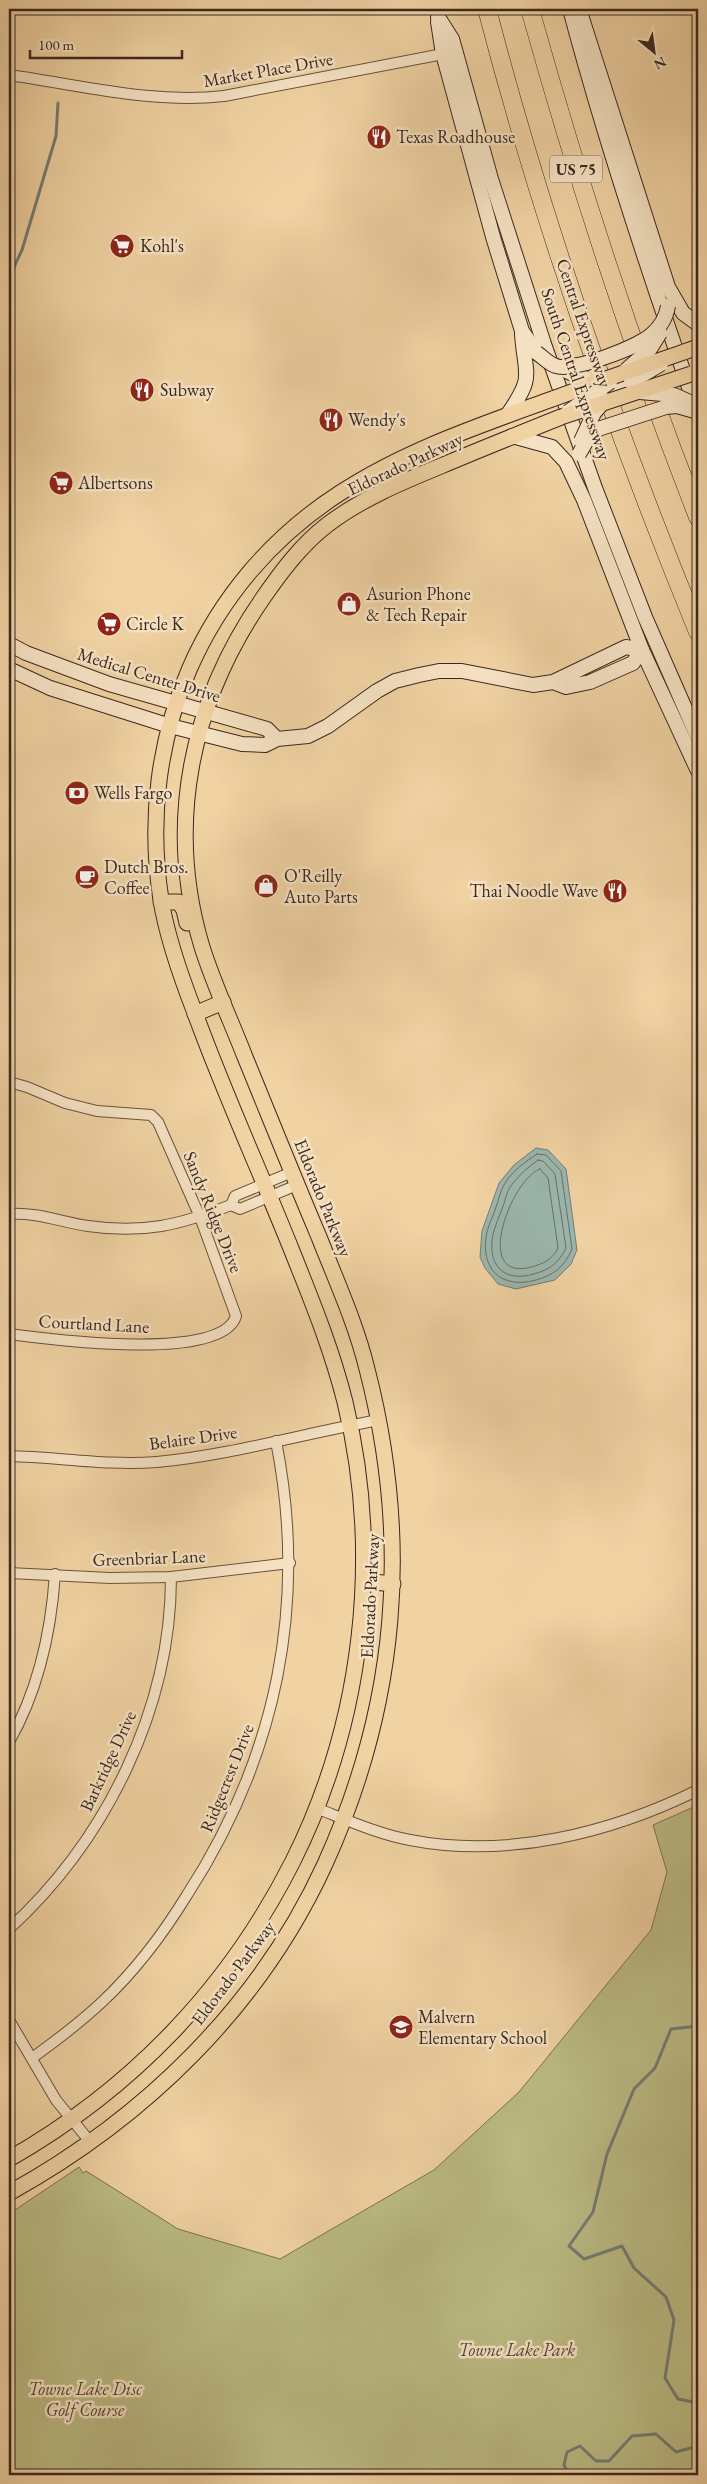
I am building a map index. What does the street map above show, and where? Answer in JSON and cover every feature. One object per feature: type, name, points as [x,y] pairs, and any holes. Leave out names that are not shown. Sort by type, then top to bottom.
[{"type":"highway","name":"Central Expressway","points":[[487,9],[527,150],[580,314],[646,500],[698,632]]},
{"type":"highway","name":"US 75","points":[[530,9],[581,186],[614,287],[698,517]]},
{"type":"main road","points":[[570,9],[583,58],[657,295],[698,413]]},
{"type":"main road","points":[[579,9],[668,287],[682,313],[698,324]]},
{"type":"main road","name":"South Central Expressway","points":[[436,13],[443,54],[493,236],[522,331]]},
{"type":"main road","name":"South Central Expressway","points":[[436,13],[452,38],[490,179],[544,344],[595,488],[645,617],[698,738]]},
{"type":"main road","points":[[584,500],[578,458],[579,446],[585,430],[613,387],[650,350],[660,334],[668,306],[668,287]]},
{"type":"main road","points":[[556,366],[565,367],[584,364],[638,344],[652,335],[664,321]]},
{"type":"main road","points":[[522,331],[537,353],[556,366],[579,377],[613,387],[674,395],[698,407]]},
{"type":"main road","points":[[508,414],[521,397],[528,377],[522,331]]},
{"type":"main road","name":"Eldorado Parkway","points":[[9,2193],[91,2143],[169,2078],[234,2009],[276,1952],[304,1906],[344,1819],[380,1700],[388,1644],[393,1584],[391,1504],[379,1420],[360,1344],[215,985],[194,914],[185,846],[187,797],[199,732],[211,693],[230,653],[255,610],[303,548],[326,526],[348,511],[396,484],[561,417],[613,387],[691,350]]},
{"type":"main road","name":"Eldorado Parkway","points":[[9,2159],[71,2120],[121,2082],[163,2043],[225,1972],[262,1918],[280,1886],[316,1808],[343,1725],[354,1670],[364,1581],[362,1514],[350,1425],[328,1343],[268,1190],[195,1014],[176,957],[162,902],[156,846],[160,770],[170,726],[185,677],[202,642],[223,606],[244,577],[276,542],[336,495],[414,452],[508,414],[577,390],[660,384],[695,372]]},
{"type":"main road","points":[[578,458],[591,434],[603,427],[666,407],[676,406],[698,413]]},
{"type":"main road","points":[[512,436],[540,442],[557,450],[566,462],[584,500],[642,650],[698,772]]},
{"type":"main road","points":[[348,511],[345,502],[349,496],[400,468],[414,452]]},
{"type":"main road","points":[[255,610],[269,574],[282,557],[330,512],[336,502],[336,495]]},
{"type":"main road","name":"Medical Center Drive","points":[[9,644],[26,653],[70,670],[205,712],[267,729],[277,739]]},
{"type":"main road","points":[[9,669],[61,691],[170,726],[242,744],[265,745],[277,739],[308,736],[328,726],[357,704],[389,684],[439,671],[462,671],[534,685],[553,682],[566,687],[590,682],[632,663],[642,650]]},
{"type":"main road","points":[[61,691],[70,670]]},
{"type":"main road","points":[[162,902],[174,900],[182,905],[194,952],[215,985]]},
{"type":"main road","points":[[195,1014],[223,1002]]},
{"type":"main road","points":[[364,1581],[393,1584]]},
{"type":"street","name":"Market Place Drive","points":[[9,75],[110,92],[195,99],[224,96],[443,54]]},
{"type":"street","name":"Sandy Ridge Drive","points":[[9,1082],[27,1087],[65,1103],[97,1111],[151,1115],[158,1122],[200,1217],[236,1316],[234,1324]]},
{"type":"street","points":[[9,1214],[46,1216],[86,1226],[118,1230],[151,1229],[183,1223],[230,1206],[240,1209],[268,1190],[294,1179]]},
{"type":"street","points":[[230,1206],[234,1196],[268,1190],[294,1179]]},
{"type":"street","name":"Courtland Lane","points":[[9,1334],[108,1345],[154,1344],[198,1338],[222,1332],[234,1324]]},
{"type":"street","name":"Belaire Drive","points":[[9,1456],[103,1463],[157,1462],[213,1455],[379,1420]]},
{"type":"street","name":"Ridgecrest Drive","points":[[32,2058],[102,2002],[138,1965],[168,1925],[199,1878],[228,1826],[252,1771],[269,1718],[280,1670],[287,1618],[290,1564],[283,1475],[276,1441]]},
{"type":"street","name":"Greenbriar Lane","points":[[9,1573],[110,1578],[171,1577],[290,1564]]},
{"type":"street","points":[[9,1742],[32,1691],[45,1651],[52,1610],[55,1574]]},
{"type":"street","name":"Barkridge Drive","points":[[9,1929],[61,1875],[88,1837],[114,1793],[136,1746],[152,1703],[164,1653],[171,1602],[171,1577]]},
{"type":"street","points":[[316,1808],[379,1832],[435,1845],[497,1845],[556,1838],[605,1827],[666,1806],[698,1790]]},
{"type":"street","points":[[9,2020],[56,2100],[91,2143]]},
{"type":"green space","points":[[698,1805],[698,2475],[9,2475],[9,2214],[79,2167],[83,2173],[86,2171],[178,2229],[280,2259],[434,2170],[519,2092],[651,1930],[667,1872],[653,1825]]},
{"type":"water","points":[[536,1148],[548,1150],[566,1169],[577,1250],[571,1264],[555,1280],[516,1289],[498,1284],[485,1268],[480,1257],[482,1231],[499,1183],[514,1165]]},
{"type":"waterway","points":[[9,311],[12,297],[13,271],[22,250],[56,136],[58,103]]},
{"type":"waterway","points":[[698,2026],[671,2029],[655,2068],[634,2089],[607,2154],[593,2212],[569,2246],[584,2259],[622,2246],[634,2268],[666,2297],[674,2320],[665,2378],[678,2399],[698,2403]]},
{"type":"waterway","points":[[569,2475],[564,2465],[567,2452],[580,2446],[596,2461],[609,2461],[632,2436],[656,2434],[676,2452],[698,2446]]},
{"type":"place","name":"Texas Roadhouse","points":[[379,137]]},
{"type":"place","name":"Kohl's","points":[[122,246]]},
{"type":"place","name":"Subway","points":[[142,390]]},
{"type":"place","name":"Wendy's","points":[[331,420]]},
{"type":"place","name":"Albertsons","points":[[61,483]]},
{"type":"place","name":"Asurion Phone & Tech Repair","points":[[349,604]]},
{"type":"place","name":"Circle K","points":[[109,624]]},
{"type":"place","name":"Wells Fargo","points":[[77,793]]},
{"type":"place","name":"Dutch Bros. Coffee","points":[[87,877]]},
{"type":"place","name":"O'Reilly Auto Parts","points":[[266,886]]},
{"type":"place","name":"Thai Noodle Wave","points":[[615,891]]},
{"type":"place","name":"Malvern Elementary School","points":[[401,2027]]},
{"type":"park label","name":"Towne Lake Park","points":[[517,2350]]},
{"type":"park label","name":"Towne Lake Disc Golf Course","points":[[85,2399]]}]
